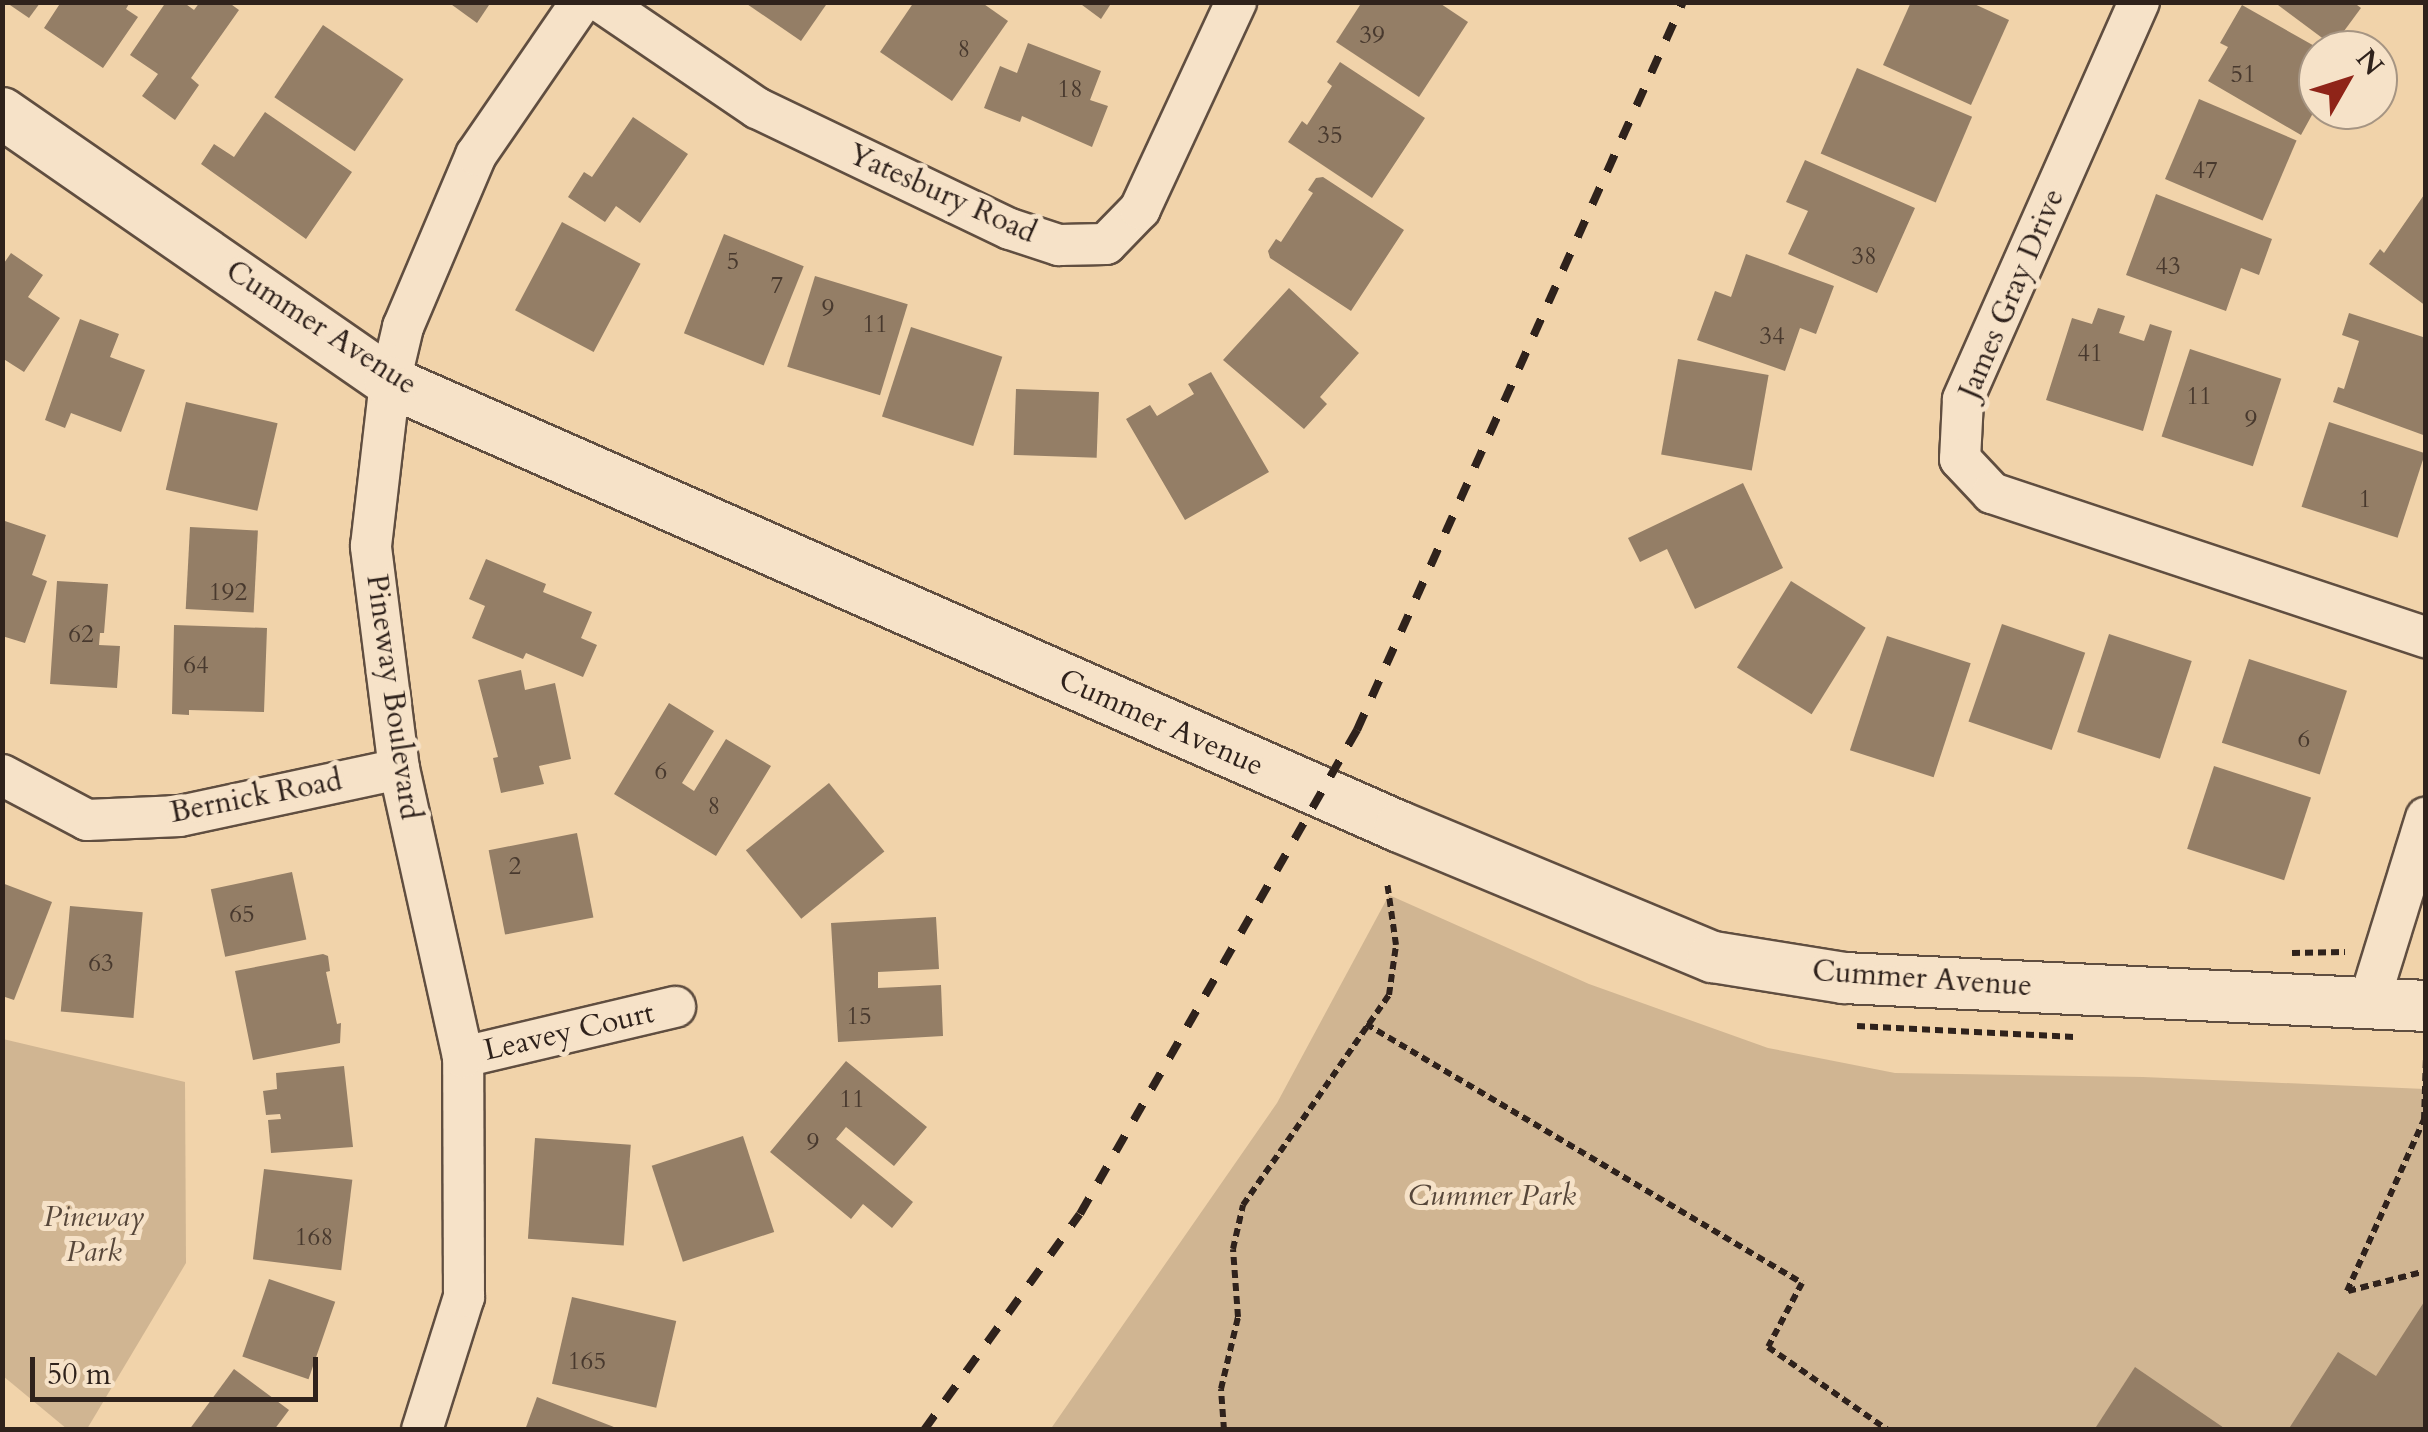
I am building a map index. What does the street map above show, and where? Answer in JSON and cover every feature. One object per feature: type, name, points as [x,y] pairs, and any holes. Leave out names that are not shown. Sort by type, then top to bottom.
[{"type":"street","name":"Pineway Boulevard","points":[[422,1430],[464,1297],[463,1057],[399,769],[371,546],[390,382],[403,327],[476,156],[581,2]]},
{"type":"street","name":"Yatesbury Road","points":[[601,2],[757,108],[1010,229],[1059,245],[1106,244],[1140,209],[1236,2]]},
{"type":"street","name":"James Gray Drive","points":[[2139,2],[1963,400],[1960,459],[1992,493],[2426,637]]},
{"type":"street","name":"Cummer Avenue","points":[[2,113],[390,382],[1366,812],[1713,957],[1844,978],[2426,1006]]},
{"type":"street","name":"Bernick Road","points":[[2,775],[87,820],[180,816],[399,769]]},
{"type":"street","points":[[2369,1002],[2426,818]]},
{"type":"street","name":"Leavey Court","points":[[463,1057],[675,1007]]},
{"type":"path","points":[[1224,1430],[1221,1389],[1238,1318],[1234,1249],[1243,1205],[1388,995],[1396,946],[1387,882]]},
{"type":"path","points":[[2272,956],[2307,951],[2384,954]]},
{"type":"path","points":[[1366,1024],[1802,1283],[1768,1347],[1888,1430]]},
{"type":"path","points":[[2426,1057],[2426,1130]]},
{"type":"path","points":[[2424,1120],[2347,1292],[2426,1271]]},
{"type":"green space","name":"Cummer Park","points":[[1389,895],[1589,984],[1768,1048],[1895,1073],[2143,1077],[2425,1089],[2425,1429],[1050,1430],[1277,1103]]},
{"type":"green space","name":"Pineway Park","points":[[3,1039],[185,1082],[186,1263],[87,1429],[67,1429],[3,1376]]},
{"type":"building","points":[[61,2],[130,2],[126,9],[138,17],[103,68],[44,28]]},
{"type":"building","points":[[166,2],[183,2],[194,10],[200,2],[228,2],[239,10],[191,78],[199,85],[175,120],[142,96],[158,74],[130,55]]},
{"type":"building","points":[[448,2],[491,2],[477,23]]},
{"type":"building","points":[[744,2],[828,2],[801,41]]},
{"type":"building","points":[[914,2],[981,2],[1008,21],[952,101],[880,52]]},
{"type":"building","points":[[1078,2],[1112,2],[1101,19]]},
{"type":"building","points":[[1362,2],[1438,2],[1468,22],[1419,97],[1336,42]]},
{"type":"building","points":[[1911,2],[1970,2],[2009,20],[1971,105],[1883,65]]},
{"type":"building","points":[[2274,2],[2353,2],[2361,8],[2345,30],[2312,30]]},
{"type":"building","points":[[7,3],[40,3],[29,18]]},
{"type":"building","points":[[2242,5],[2298,37],[2301,135],[2208,81],[2228,47],[2220,43]]},
{"type":"building","points":[[323,25],[403,79],[355,151],[274,97]]},
{"type":"building","points":[[1028,43],[1101,71],[1090,100],[1108,106],[1092,147],[1022,116],[1020,122],[984,108],[1000,66],[1017,73]]},
{"type":"building","points":[[1340,62],[1425,118],[1372,198],[1288,142],[1302,121],[1307,125],[1332,86],[1327,82]]},
{"type":"building","points":[[1857,68],[1972,117],[1936,202],[1821,154]]},
{"type":"building","points":[[2199,99],[2297,140],[2263,221],[2165,179]]},
{"type":"building","points":[[265,112],[352,172],[306,239],[201,164],[214,144],[234,157]]},
{"type":"building","points":[[633,117],[688,154],[640,223],[616,206],[605,222],[568,197],[584,172],[592,177]]},
{"type":"building","points":[[1805,160],[1915,208],[1877,293],[1788,254],[1808,211],[1786,202]]},
{"type":"building","points":[[1323,177],[1404,230],[1351,311],[1270,258],[1268,251],[1276,239],[1281,242],[1313,193],[1308,190],[1316,178]]},
{"type":"building","points":[[2426,192],[2426,306],[2369,264],[2380,249],[2384,253]]},
{"type":"building","points":[[2156,194],[2272,239],[2259,275],[2241,268],[2226,311],[2126,275]]},
{"type":"building","points":[[562,222],[641,264],[594,352],[515,310]]},
{"type":"building","points":[[724,234],[804,266],[764,365],[684,333]]},
{"type":"building","points":[[11,253],[43,275],[28,297],[60,318],[24,372],[2,358],[2,266]]},
{"type":"building","points":[[1746,254],[1834,286],[1816,334],[1800,328],[1785,371],[1697,340],[1715,291],[1731,297]]},
{"type":"building","points":[[815,276],[908,304],[880,395],[787,367]]},
{"type":"building","points":[[1289,288],[1359,353],[1320,397],[1327,404],[1304,429],[1223,360]]},
{"type":"building","points":[[2098,308],[2125,316],[2119,333],[2144,341],[2150,324],[2172,331],[2143,431],[2046,400],[2072,318],[2092,324]]},
{"type":"building","points":[[2349,313],[2426,338],[2426,436],[2333,402],[2338,387],[2344,389],[2359,341],[2342,335]]},
{"type":"building","points":[[80,319],[119,334],[110,357],[145,370],[121,432],[71,413],[65,428],[45,420]]},
{"type":"building","points":[[911,327],[1002,357],[973,446],[882,416]]},
{"type":"building","points":[[2190,349],[2281,379],[2253,466],[2162,436]]},
{"type":"building","points":[[1678,359],[1769,375],[1752,471],[1661,455]]},
{"type":"building","points":[[1211,372],[1269,472],[1185,520],[1126,419],[1150,405],[1157,416],[1194,394],[1188,384]]},
{"type":"building","points":[[1016,389],[1099,392],[1097,458],[1014,455]]},
{"type":"building","points":[[186,402],[278,423],[257,511],[166,490]]},
{"type":"building","points":[[2329,422],[2425,453],[2398,538],[2301,507]]},
{"type":"building","points":[[1743,483],[1783,568],[1695,609],[1667,549],[1640,562],[1628,538]]},
{"type":"building","points":[[2,520],[46,535],[32,575],[47,581],[25,643],[2,636]]},
{"type":"building","points":[[190,527],[258,531],[254,612],[186,609]]},
{"type":"building","points":[[486,559],[546,584],[543,592],[592,612],[581,638],[597,645],[583,677],[526,653],[523,659],[472,638],[485,606],[469,599]]},
{"type":"building","points":[[57,581],[108,584],[104,633],[100,633],[99,645],[120,646],[117,688],[50,684]]},
{"type":"building","points":[[1791,581],[1866,628],[1812,714],[1737,668]]},
{"type":"building","points":[[2002,624],[2085,653],[2052,750],[1968,721]]},
{"type":"building","points":[[174,625],[267,628],[264,712],[189,710],[189,715],[172,714]]},
{"type":"building","points":[[2109,634],[2192,661],[2160,759],[2077,732]]},
{"type":"building","points":[[1887,636],[1971,663],[1934,777],[1850,750]]},
{"type":"building","points":[[2249,659],[2347,691],[2320,775],[2222,743]]},
{"type":"building","points":[[521,670],[525,690],[555,683],[571,759],[539,766],[544,784],[501,793],[493,758],[498,757],[478,680]]},
{"type":"building","points":[[669,703],[714,731],[682,783],[694,791],[726,739],[771,766],[716,856],[614,794]]},
{"type":"building","points":[[2214,766],[2311,798],[2284,880],[2187,849]]},
{"type":"building","points":[[829,783],[884,851],[801,919],[746,850]]},
{"type":"building","points":[[577,833],[593,917],[505,935],[489,850]]},
{"type":"building","points":[[292,872],[306,939],[225,957],[211,889]]},
{"type":"building","points":[[2,883],[52,902],[14,1000],[2,996]]},
{"type":"building","points":[[70,906],[143,912],[133,1018],[61,1012]]},
{"type":"building","points":[[936,917],[939,969],[878,972],[878,988],[941,985],[943,1036],[838,1042],[831,923]]},
{"type":"building","points":[[328,956],[330,971],[326,972],[337,1024],[341,1023],[340,1043],[253,1060],[235,971]]},
{"type":"building","points":[[846,1061],[927,1127],[894,1166],[846,1127],[836,1139],[913,1202],[892,1228],[863,1204],[851,1219],[770,1152]]},
{"type":"building","points":[[344,1066],[353,1147],[271,1153],[268,1120],[281,1119],[280,1114],[266,1115],[263,1091],[277,1089],[276,1073]]},
{"type":"building","points":[[743,1136],[774,1232],[683,1262],[652,1166]]},
{"type":"building","points":[[535,1138],[631,1145],[624,1245],[528,1239]]},
{"type":"building","points":[[264,1169],[352,1180],[341,1270],[253,1259]]},
{"type":"building","points":[[269,1279],[335,1302],[308,1379],[242,1357]]},
{"type":"building","points":[[572,1297],[676,1321],[656,1408],[552,1384]]},
{"type":"building","points":[[2426,1299],[2426,1430],[2288,1430],[2338,1352],[2376,1376]]},
{"type":"building","points":[[2135,1367],[2227,1430],[2094,1430]]},
{"type":"building","points":[[234,1369],[289,1410],[274,1430],[189,1430]]},
{"type":"building","points":[[537,1397],[619,1429],[619,1430],[525,1430]]},
{"type":"railway","points":[[924,1430],[1080,1214],[1357,730],[1683,2]]}]
